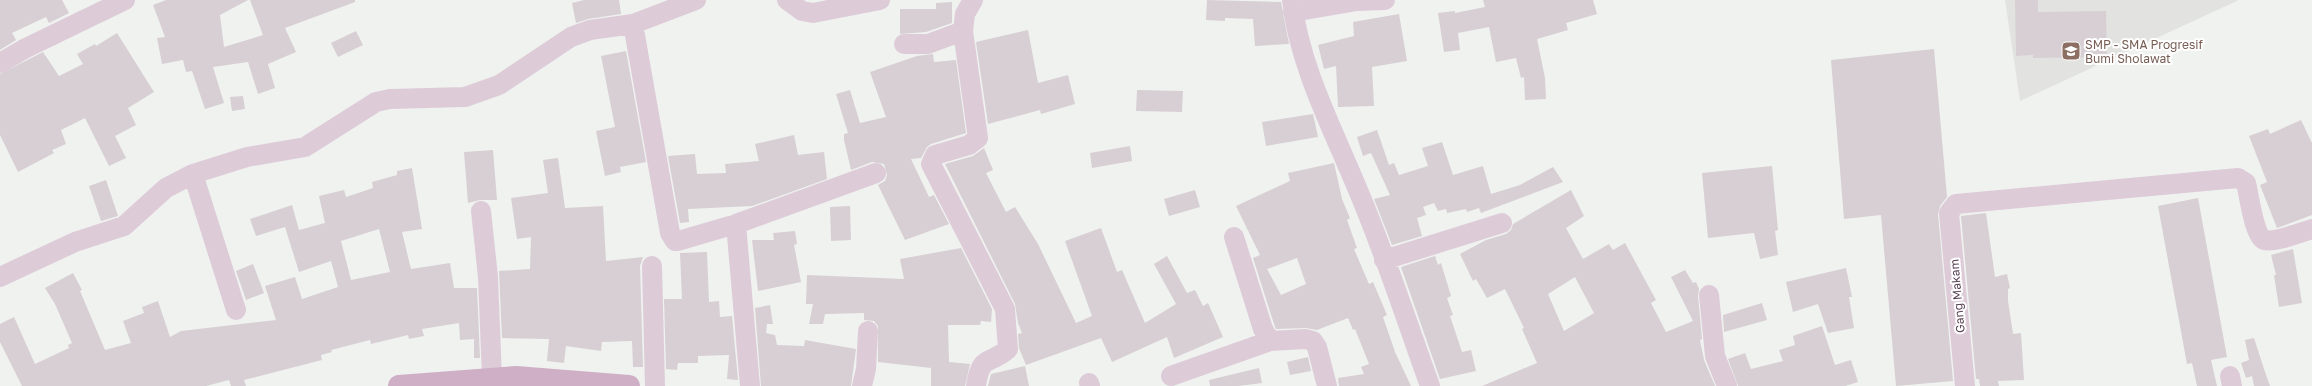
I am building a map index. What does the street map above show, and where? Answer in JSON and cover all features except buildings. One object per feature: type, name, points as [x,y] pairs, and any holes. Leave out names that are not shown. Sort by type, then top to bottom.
[{"type":"main road","points":[[399,386],[516,377],[629,386]]},
{"type":"street","points":[[0,63],[26,48],[125,0]]},
{"type":"street","points":[[0,277],[75,242],[124,226],[166,188],[193,174],[248,157],[305,147],[376,102],[390,99],[465,97],[499,85],[571,37],[590,30],[634,29],[696,0]]},
{"type":"street","points":[[787,0],[802,11],[814,13],[876,1]]},
{"type":"street","points":[[974,0],[965,14],[963,31],[973,112],[979,133],[978,138],[969,145],[935,155],[931,164],[1005,308],[1008,349],[1003,354],[986,360],[978,369],[976,386]]},
{"type":"street","points":[[1385,0],[1292,6],[1304,53],[1323,106],[1360,196],[1430,386]]},
{"type":"street","points":[[634,29],[672,238],[678,242],[736,224],[876,173]]},
{"type":"street","points":[[904,44],[935,42],[963,31]]},
{"type":"street","points":[[193,174],[236,310]]},
{"type":"street","name":"Gang Makam","points":[[1965,386],[1950,213],[1952,207],[1956,204],[2238,178],[2246,182],[2256,230],[2260,237],[2265,240],[2276,240],[2312,229]]},
{"type":"street","points":[[481,211],[488,277],[492,378]]},
{"type":"street","points":[[1384,260],[1502,223]]},
{"type":"street","points":[[736,224],[750,386]]},
{"type":"street","points":[[1234,237],[1262,329],[1270,341]]},
{"type":"street","points":[[652,266],[655,386]]},
{"type":"street","points":[[1709,295],[1715,356],[1727,386]]},
{"type":"street","points":[[862,386],[866,369],[868,331]]},
{"type":"street","points":[[1171,376],[1270,341],[1306,339],[1313,341],[1317,348],[1327,386]]},
{"type":"shaded area","name":"SMP - SMA Progresif Bumi Sholawat","points":[[2005,0],[2239,0],[2020,101]]},
{"type":"place","name":"SMP - SMA Progresif Bumi Sholawat","points":[[2071,51]]}]
